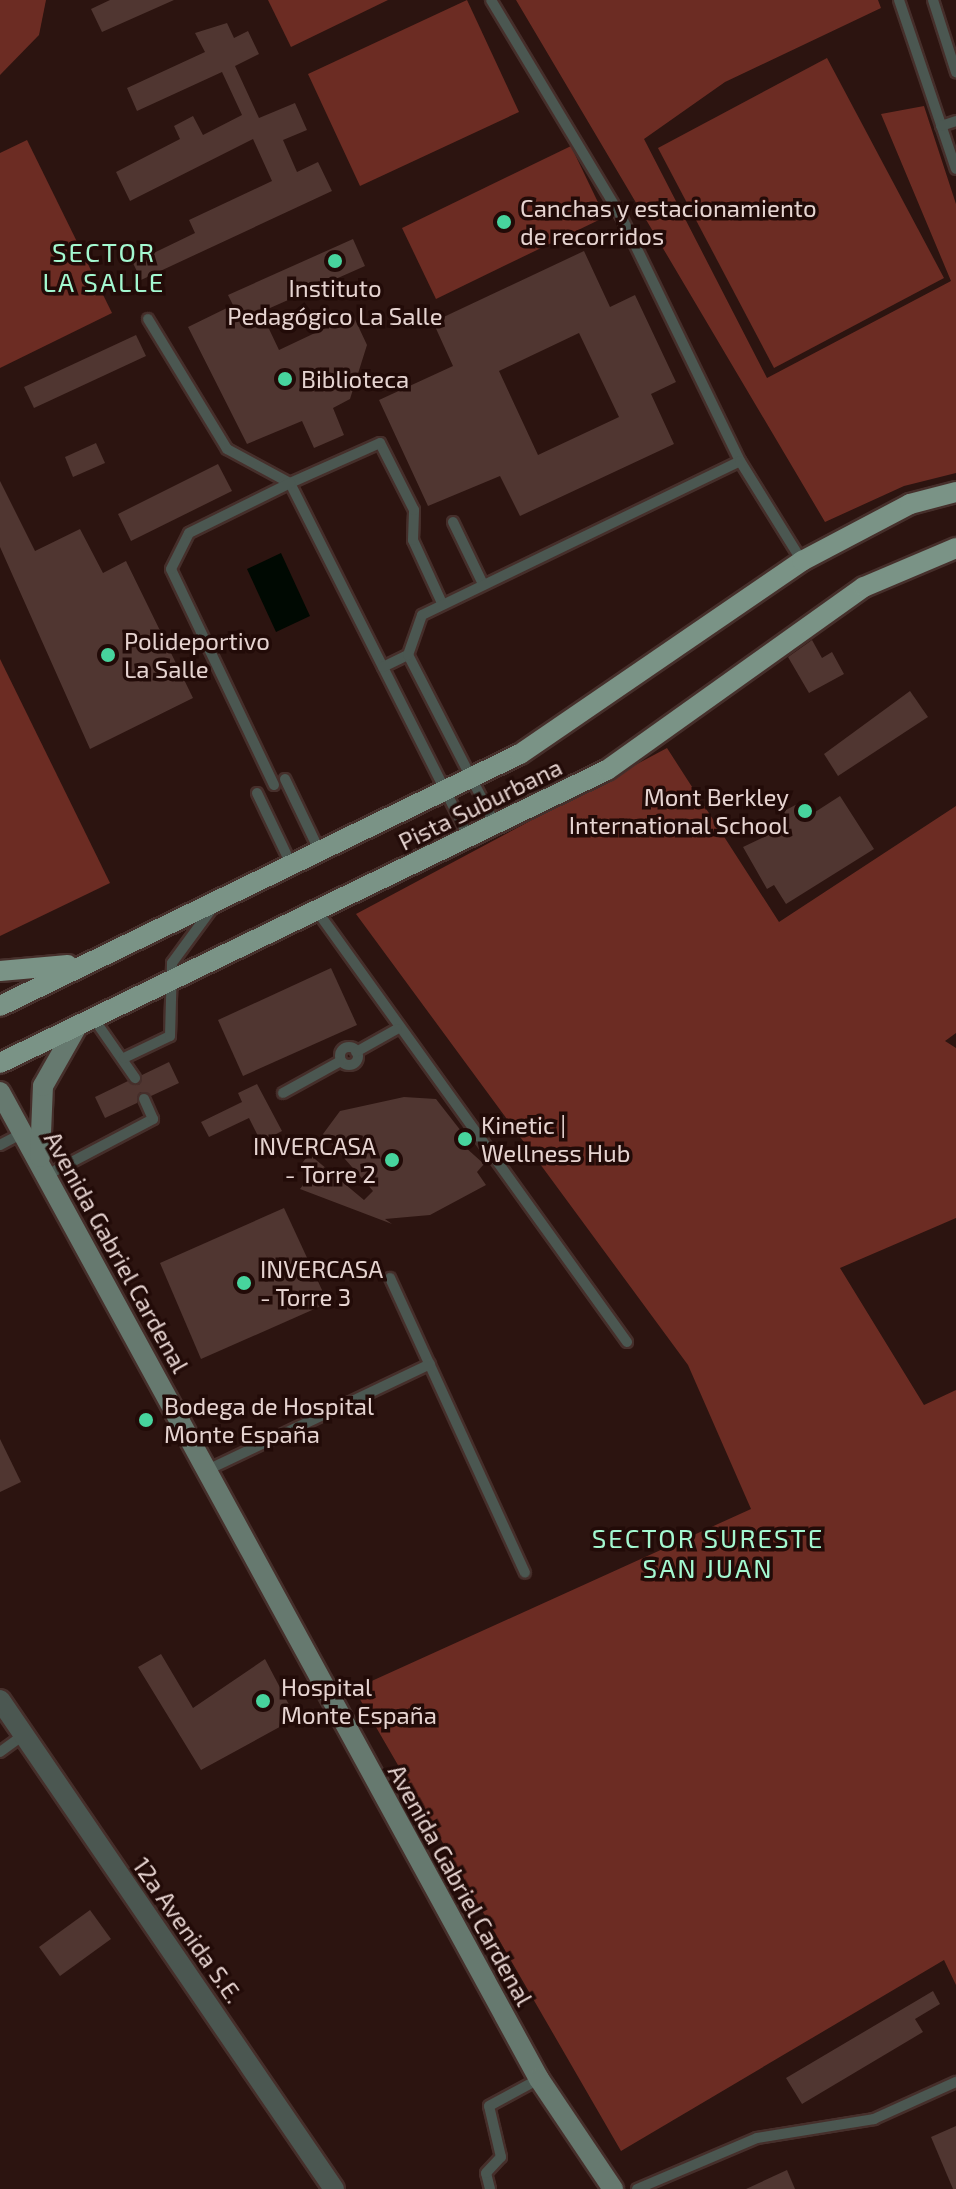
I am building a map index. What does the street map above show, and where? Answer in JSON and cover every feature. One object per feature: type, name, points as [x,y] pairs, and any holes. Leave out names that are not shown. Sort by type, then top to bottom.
[{"type":"main road","name":"Pista Suburbana","points":[[0,1006],[572,725],[802,561],[910,504],[956,492]]},
{"type":"main road","name":"Pista Suburbana","points":[[0,1063],[470,839],[607,770],[864,587],[956,548]]},
{"type":"main road","points":[[0,971],[59,968],[110,953]]},
{"type":"street","points":[[44,1170],[43,1086],[85,1024]]},
{"type":"street","name":"Avenida Gabriel Cardenal","points":[[0,1092],[539,2079],[613,2189]]},
{"type":"street","name":"12a Avenida S.E.","points":[[0,1700],[334,2189]]},
{"type":"lane","points":[[491,0],[621,216],[740,461],[802,561]]},
{"type":"lane","points":[[899,0],[956,169]]},
{"type":"lane","points":[[933,0],[956,72]]},
{"type":"lane","points":[[941,126],[956,121]]},
{"type":"lane","points":[[148,319],[227,449],[290,483],[470,839]]},
{"type":"lane","points":[[274,785],[171,569],[189,533],[380,443],[414,510],[413,540],[441,601]]},
{"type":"lane","points":[[496,826],[408,655],[415,622],[441,601],[740,461]]},
{"type":"lane","points":[[453,522],[482,582]]},
{"type":"lane","points":[[383,667],[408,655]]},
{"type":"lane","points":[[285,779],[319,850]]},
{"type":"lane","points":[[257,793],[291,864]]},
{"type":"lane","points":[[124,1058],[170,1036],[167,984],[172,963],[220,899]]},
{"type":"lane","points":[[317,911],[397,1029],[627,1342]]},
{"type":"lane","points":[[85,1024],[124,1058],[135,1078]]},
{"type":"lane","points":[[283,1093],[341,1061],[354,1063],[356,1052],[397,1029]]},
{"type":"lane","points":[[44,1170],[153,1119],[144,1099]]},
{"type":"lane","points":[[0,1145],[23,1133]]},
{"type":"lane","points":[[390,1278],[525,1573]]},
{"type":"lane","points":[[205,1471],[430,1364]]},
{"type":"lane","points":[[0,1752],[23,1735]]},
{"type":"lane","points":[[490,2189],[486,2173],[501,2157],[489,2106],[539,2079]]},
{"type":"lane","points":[[637,2189],[757,2138],[874,2119],[956,2082]]},
{"type":"shaded area","points":[[0,0],[46,0],[39,35],[0,75]]},
{"type":"shaded area","points":[[268,0],[388,0],[291,47]]},
{"type":"shaded area","points":[[467,0],[519,112],[360,186],[308,74]]},
{"type":"shaded area","points":[[516,0],[878,0],[881,8],[725,82],[644,139],[767,378],[951,281],[881,114],[924,106],[956,204],[956,473],[904,486],[825,522]]},
{"type":"shaded area","points":[[827,58],[944,278],[774,368],[658,148]]},
{"type":"shaded area","points":[[27,140],[112,313],[0,368],[0,153]]},
{"type":"shaded area","name":"Canchas y estacionamiento de recorridos","points":[[571,146],[605,217],[436,299],[402,228]]},
{"type":"shaded area","points":[[281,553],[310,616],[276,632],[247,569]]},
{"type":"shaded area","points":[[0,659],[110,883],[0,936]]},
{"type":"shaded area","points":[[667,748],[779,922],[956,806],[956,1033],[945,1041],[956,1048],[956,1218],[840,1268],[924,1405],[956,1390],[956,1985],[944,1960],[621,2151],[354,1689],[751,1509],[688,1365],[356,914]]},
{"type":"building","points":[[110,0],[174,0],[102,32],[91,9]]},
{"type":"building","points":[[227,23],[234,38],[248,31],[259,54],[235,66],[259,118],[295,103],[307,130],[283,140],[297,172],[318,162],[332,191],[141,280],[133,263],[195,233],[189,220],[272,181],[253,139],[130,201],[116,172],[180,139],[174,126],[193,116],[203,135],[242,115],[222,72],[137,111],[127,88],[205,52],[195,33]]},
{"type":"building","name":"Biblioteca","points":[[353,239],[365,266],[261,312],[279,350],[353,315],[367,345],[350,399],[333,408],[344,435],[314,448],[302,421],[247,444],[188,327],[233,305],[228,295]]},
{"type":"building","points":[[584,251],[610,307],[635,295],[676,382],[651,394],[674,444],[520,516],[500,476],[428,506],[379,400],[453,366],[433,322]],"holes":[[[579,333],[619,417],[538,455],[499,371]]]},
{"type":"building","points":[[136,335],[146,356],[34,408],[24,387]]},
{"type":"building","points":[[96,443],[105,463],[73,477],[65,457]]},
{"type":"building","points":[[218,464],[232,491],[131,541],[118,514]]},
{"type":"building","name":"Polideportivo La Salle","points":[[0,481],[35,551],[80,529],[103,573],[126,561],[193,698],[90,749],[0,547]]},
{"type":"building","points":[[812,640],[822,658],[832,652],[844,674],[809,693],[788,657]]},
{"type":"building","points":[[910,691],[928,717],[838,776],[824,754]]},
{"type":"building","points":[[840,796],[874,849],[786,904],[774,885],[767,889],[743,847],[789,825],[784,811],[805,800],[812,814]]},
{"type":"building","points":[[331,968],[357,1025],[243,1076],[218,1020]]},
{"type":"building","points":[[169,1062],[179,1083],[151,1096],[140,1092],[137,1103],[105,1118],[95,1097],[128,1081],[139,1085],[142,1075]]},
{"type":"building","points":[[257,1084],[282,1131],[261,1142],[249,1118],[209,1137],[201,1122],[242,1102],[238,1093]]},
{"type":"building","name":"INVERCASA - Torre 2","points":[[404,1097],[436,1099],[461,1131],[455,1138],[484,1164],[477,1172],[486,1185],[430,1215],[385,1219],[392,1224],[300,1189],[309,1177],[300,1166],[309,1154],[364,1200],[373,1191],[323,1134],[340,1111]]},
{"type":"building","name":"INVERCASA - Torre 3","points":[[284,1208],[328,1303],[201,1359],[160,1263]]},
{"type":"building","points":[[0,1439],[21,1482],[0,1492]]},
{"type":"building","points":[[161,1654],[193,1708],[265,1659],[296,1718],[201,1770],[138,1667]]},
{"type":"building","points":[[90,1910],[111,1939],[60,1976],[39,1947]]},
{"type":"building","points":[[933,1991],[940,2004],[915,2019],[923,2032],[802,2104],[786,2078]]},
{"type":"building","points":[[956,2126],[956,2189],[953,2189],[931,2137]]},
{"type":"building","points":[[787,2170],[795,2189],[746,2189]]},
{"type":"place","name":"Canchas y estacionamiento de recorridos","points":[[504,222]]},
{"type":"place","name":"Instituto Pedagógico La Salle","points":[[335,261]]},
{"type":"place","name":"Biblioteca","points":[[285,379]]},
{"type":"place","name":"Polideportivo La Salle","points":[[108,655]]},
{"type":"place","name":"Mont Berkley International School","points":[[805,811]]},
{"type":"place","name":"Kinetic | Wellness Hub","points":[[465,1139]]},
{"type":"place","name":"INVERCASA - Torre 2","points":[[392,1160]]},
{"type":"place","name":"INVERCASA - Torre 3","points":[[244,1283]]},
{"type":"place","name":"Bodega de Hospital Monte España","points":[[146,1420]]},
{"type":"place","name":"Hospital Monte España","points":[[263,1701]]},
{"type":"district","name":"SECTOR LA SALLE","points":[[104,267]]},
{"type":"district","name":"SECTOR SURESTE SAN JUAN","points":[[708,1553]]}]
